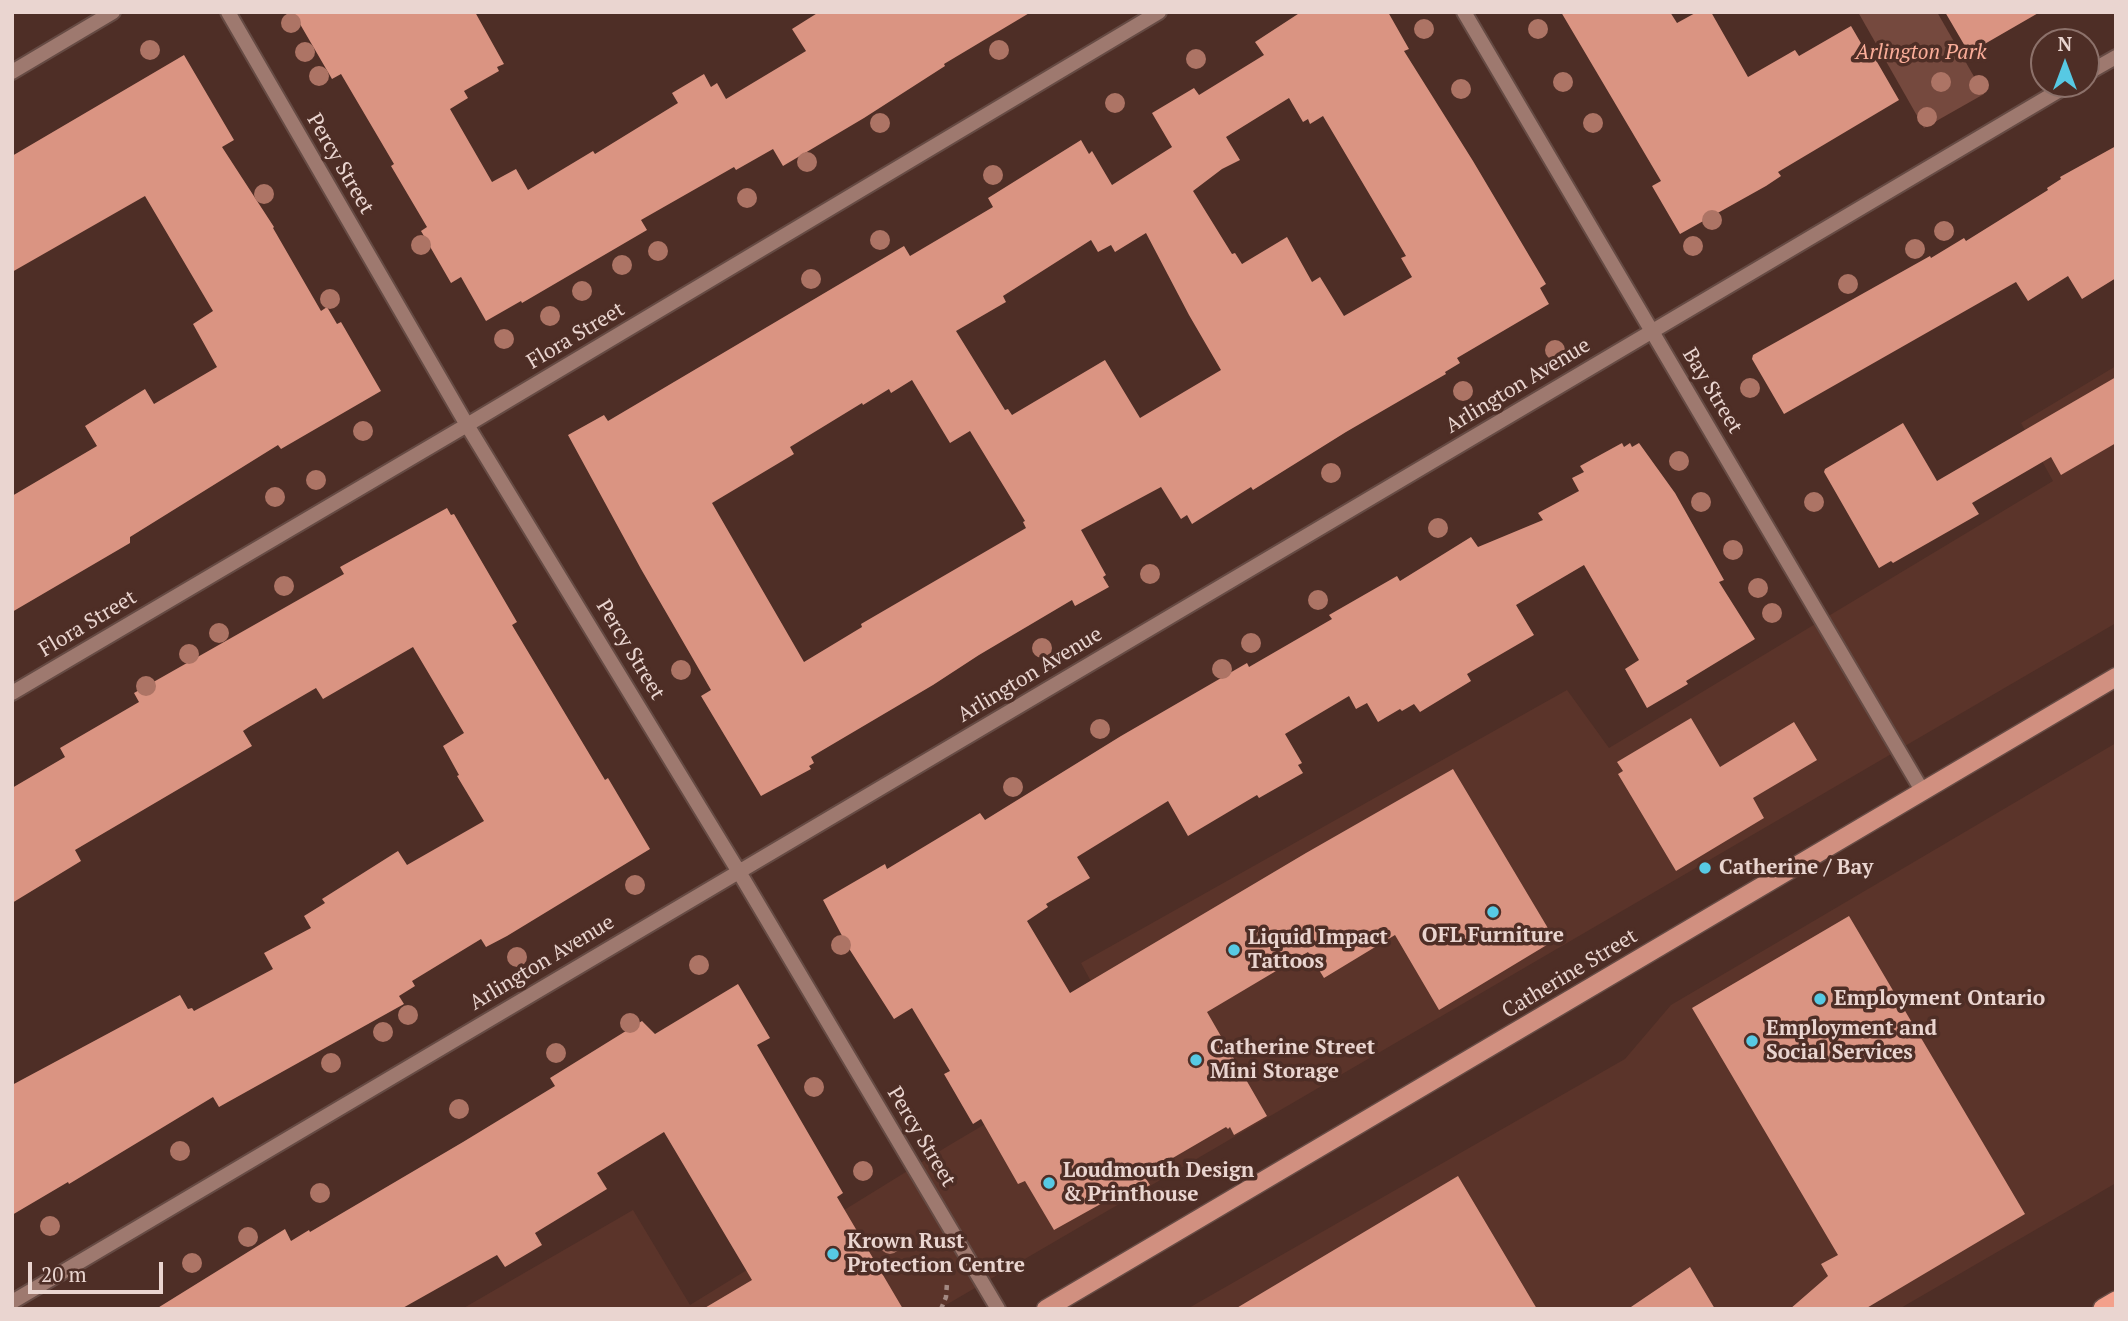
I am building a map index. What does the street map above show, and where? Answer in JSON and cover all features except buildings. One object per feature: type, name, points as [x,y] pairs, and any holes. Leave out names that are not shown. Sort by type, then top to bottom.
[{"type":"highway","points":[[2104,1309],[2116,1303]]},
{"type":"main road","name":"Catherine Street","points":[[1046,1309],[2116,677]]},
{"type":"street","points":[[12,72],[113,12]]},
{"type":"street","name":"Percy Street","points":[[228,12],[467,425],[739,872],[998,1309]]},
{"type":"street","name":"Flora Street","points":[[12,693],[1159,12]]},
{"type":"street","name":"Bay Street","points":[[1464,12],[1923,792]]},
{"type":"street","points":[[2100,67],[2116,57]]},
{"type":"street","name":"Arlington Avenue","points":[[12,1302],[2046,98]]},
{"type":"shaded area","points":[[2116,366],[2116,623],[939,1309],[462,1309],[633,1210],[690,1305],[948,1146],[1124,1042],[1081,963],[1567,690],[1609,748],[2053,481],[2021,423]]},
{"type":"shaded area","points":[[2116,743],[2116,1183],[1899,1309],[1187,1309],[1625,1059],[1671,1005]]},
{"type":"green space","name":"Arlington Park","points":[[1858,12],[1937,12],[1984,94],[1924,128]]},
{"type":"place","name":"Catherine / Bay","points":[[1705,868]]},
{"type":"place","name":"OFL Furniture","points":[[1493,912]]},
{"type":"place","name":"Liquid Impact Tattoos","points":[[1234,950]]},
{"type":"place","name":"Employment Ontario","points":[[1820,999]]},
{"type":"place","name":"Employment and Social Services","points":[[1752,1041]]},
{"type":"place","name":"Catherine Street Mini Storage","points":[[1196,1060]]},
{"type":"place","name":"Loudmouth Design & Printhouse","points":[[1049,1183]]},
{"type":"place","name":"Krown Rust Protection Centre","points":[[833,1254]]}]
